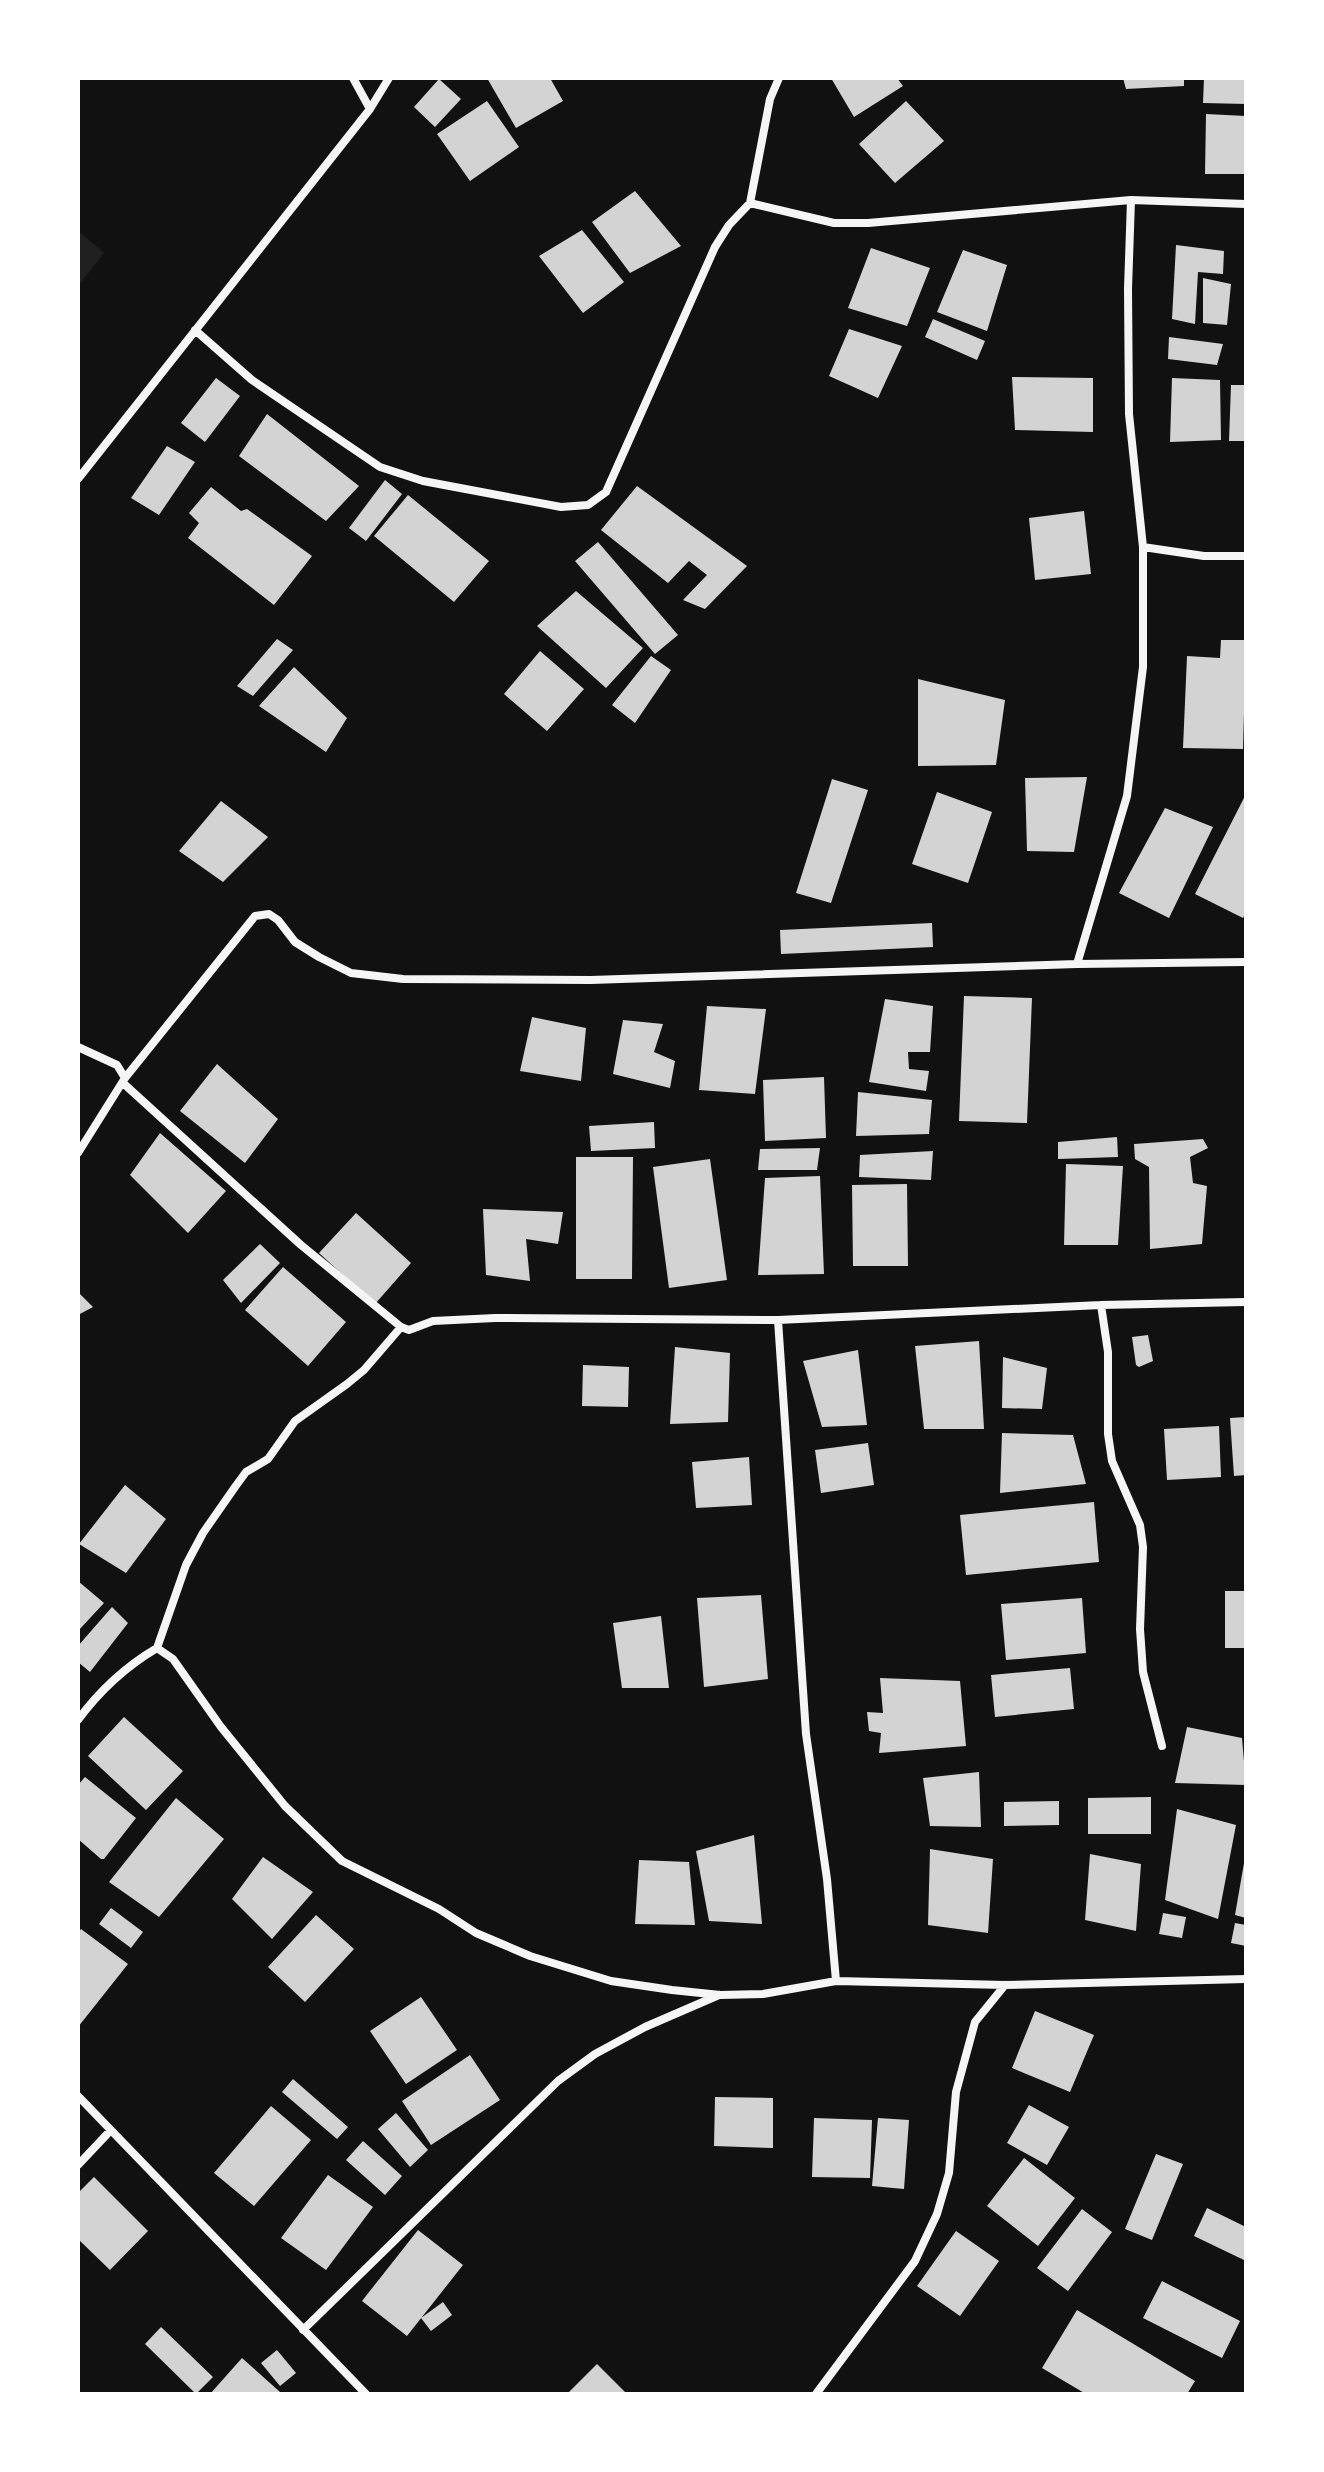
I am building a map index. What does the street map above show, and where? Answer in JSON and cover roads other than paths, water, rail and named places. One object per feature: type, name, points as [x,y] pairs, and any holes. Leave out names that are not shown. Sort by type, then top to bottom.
[{"type":"street","points":[[353,78],[370,109]]},
{"type":"street","points":[[78,479],[370,109],[389,78]]},
{"type":"street","points":[[195,330],[252,380],[380,467],[423,481],[561,507],[588,505],[606,492],[715,247],[729,225],[750,203],[770,99],[779,78]]},
{"type":"street","points":[[750,203],[808,219],[846,223],[1131,200],[1246,204]]},
{"type":"street","points":[[1077,964],[1127,796],[1143,667],[1143,547],[1129,414],[1131,200]]},
{"type":"street","points":[[1143,547],[1204,556],[1246,556]]},
{"type":"street","points":[[78,1153],[124,1081],[255,916],[269,914],[278,920],[295,942],[351,973],[403,979],[591,980],[1077,964],[1246,962]]},
{"type":"street","points":[[78,1047],[117,1065],[124,1081],[301,1245],[401,1327],[409,1330],[433,1321],[495,1318],[778,1320],[1101,1305],[1246,1302]]},
{"type":"street","points":[[1101,1305],[1108,1352],[1108,1434],[1112,1461],[1140,1525],[1143,1547],[1140,1629],[1143,1672],[1162,1746]]},
{"type":"street","points":[[778,1320],[806,1734],[827,1879],[836,1981]]},
{"type":"street","points":[[78,1720],[106,1685],[157,1648],[186,1565],[203,1533],[235,1487],[256,1464],[268,1459],[295,1421],[364,1370],[401,1327]]},
{"type":"street","points":[[157,1648],[173,1659],[221,1727],[285,1806],[342,1861],[439,1909],[476,1933],[530,1956],[611,1981],[720,1995],[763,1994],[836,1981],[1005,1985],[1246,1979]]},
{"type":"street","points":[[816,2394],[915,2261],[937,2214],[949,2173],[956,2092],[975,2022],[1005,1985]]},
{"type":"street","points":[[303,2330],[558,2081],[595,2054],[645,2027],[720,1995]]},
{"type":"street","points":[[78,2096],[366,2394]]},
{"type":"street","points":[[78,2165],[111,2130]]},
{"type":"street","points":[[348,2394],[359,2387]]}]
